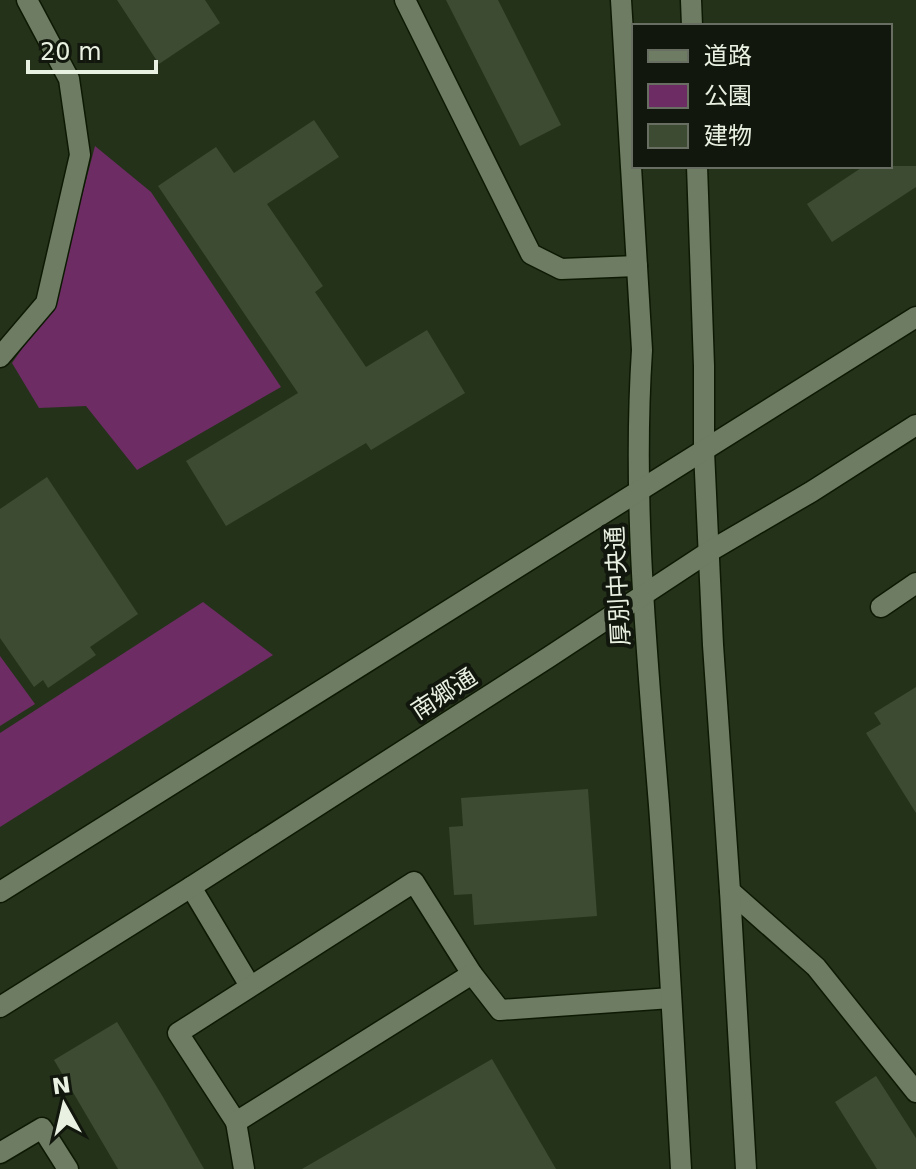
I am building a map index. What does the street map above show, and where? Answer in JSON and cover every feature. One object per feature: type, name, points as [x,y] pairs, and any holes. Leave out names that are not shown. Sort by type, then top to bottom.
[{"type":"street","points":[[0,357],[46,303],[80,155],[69,79],[27,0]]},
{"type":"street","points":[[405,0],[531,254],[561,269],[637,266]]},
{"type":"street","name":"厚別中央通","points":[[621,0],[642,350],[639,393],[643,595],[681,1169]]},
{"type":"street","points":[[691,0],[692,24]]},
{"type":"street","points":[[697,168],[704,451],[713,645],[746,1169]]},
{"type":"street","points":[[0,892],[916,317]]},
{"type":"street","name":"南郷通","points":[[0,1007],[710,551],[916,425]]},
{"type":"street","points":[[881,607],[916,583]]},
{"type":"street","points":[[244,1169],[236,1122],[178,1033],[414,882],[472,974],[500,1010],[671,998]]},
{"type":"street","points":[[191,887],[250,986]]},
{"type":"street","points":[[730,891],[816,967],[916,1092]]},
{"type":"street","points":[[236,1122],[472,974]]},
{"type":"street","points":[[0,1153],[42,1128],[68,1169]]},
{"type":"green space","points":[[95,146],[151,192],[281,387],[137,470],[86,406],[39,408],[12,363],[54,303]]},
{"type":"green space","points":[[203,602],[273,655],[0,827],[0,733]]},
{"type":"green space","points":[[0,656],[35,704],[0,726]]},
{"type":"building","points":[[117,0],[205,0],[220,23],[159,64]]},
{"type":"building","points":[[446,0],[498,0],[561,125],[520,146]]},
{"type":"building","points":[[314,120],[339,157],[267,204],[323,286],[315,292],[366,367],[427,330],[465,393],[371,450],[366,443],[226,526],[186,461],[298,393],[158,186],[216,147],[234,173]]},
{"type":"building","points":[[916,166],[916,187],[832,242],[807,204],[861,168]]},
{"type":"building","points":[[47,477],[138,614],[90,647],[96,655],[48,688],[43,680],[34,687],[0,638],[0,509]]},
{"type":"building","points":[[916,687],[916,813],[866,733],[881,724],[874,713]]},
{"type":"building","points":[[588,789],[597,916],[474,925],[472,894],[454,895],[449,827],[463,826],[461,798]]},
{"type":"building","points":[[117,1022],[204,1169],[118,1169],[54,1060]]},
{"type":"building","points":[[492,1059],[556,1169],[302,1169]]},
{"type":"building","points":[[876,1076],[916,1138],[916,1169],[877,1169],[835,1102]]}]
